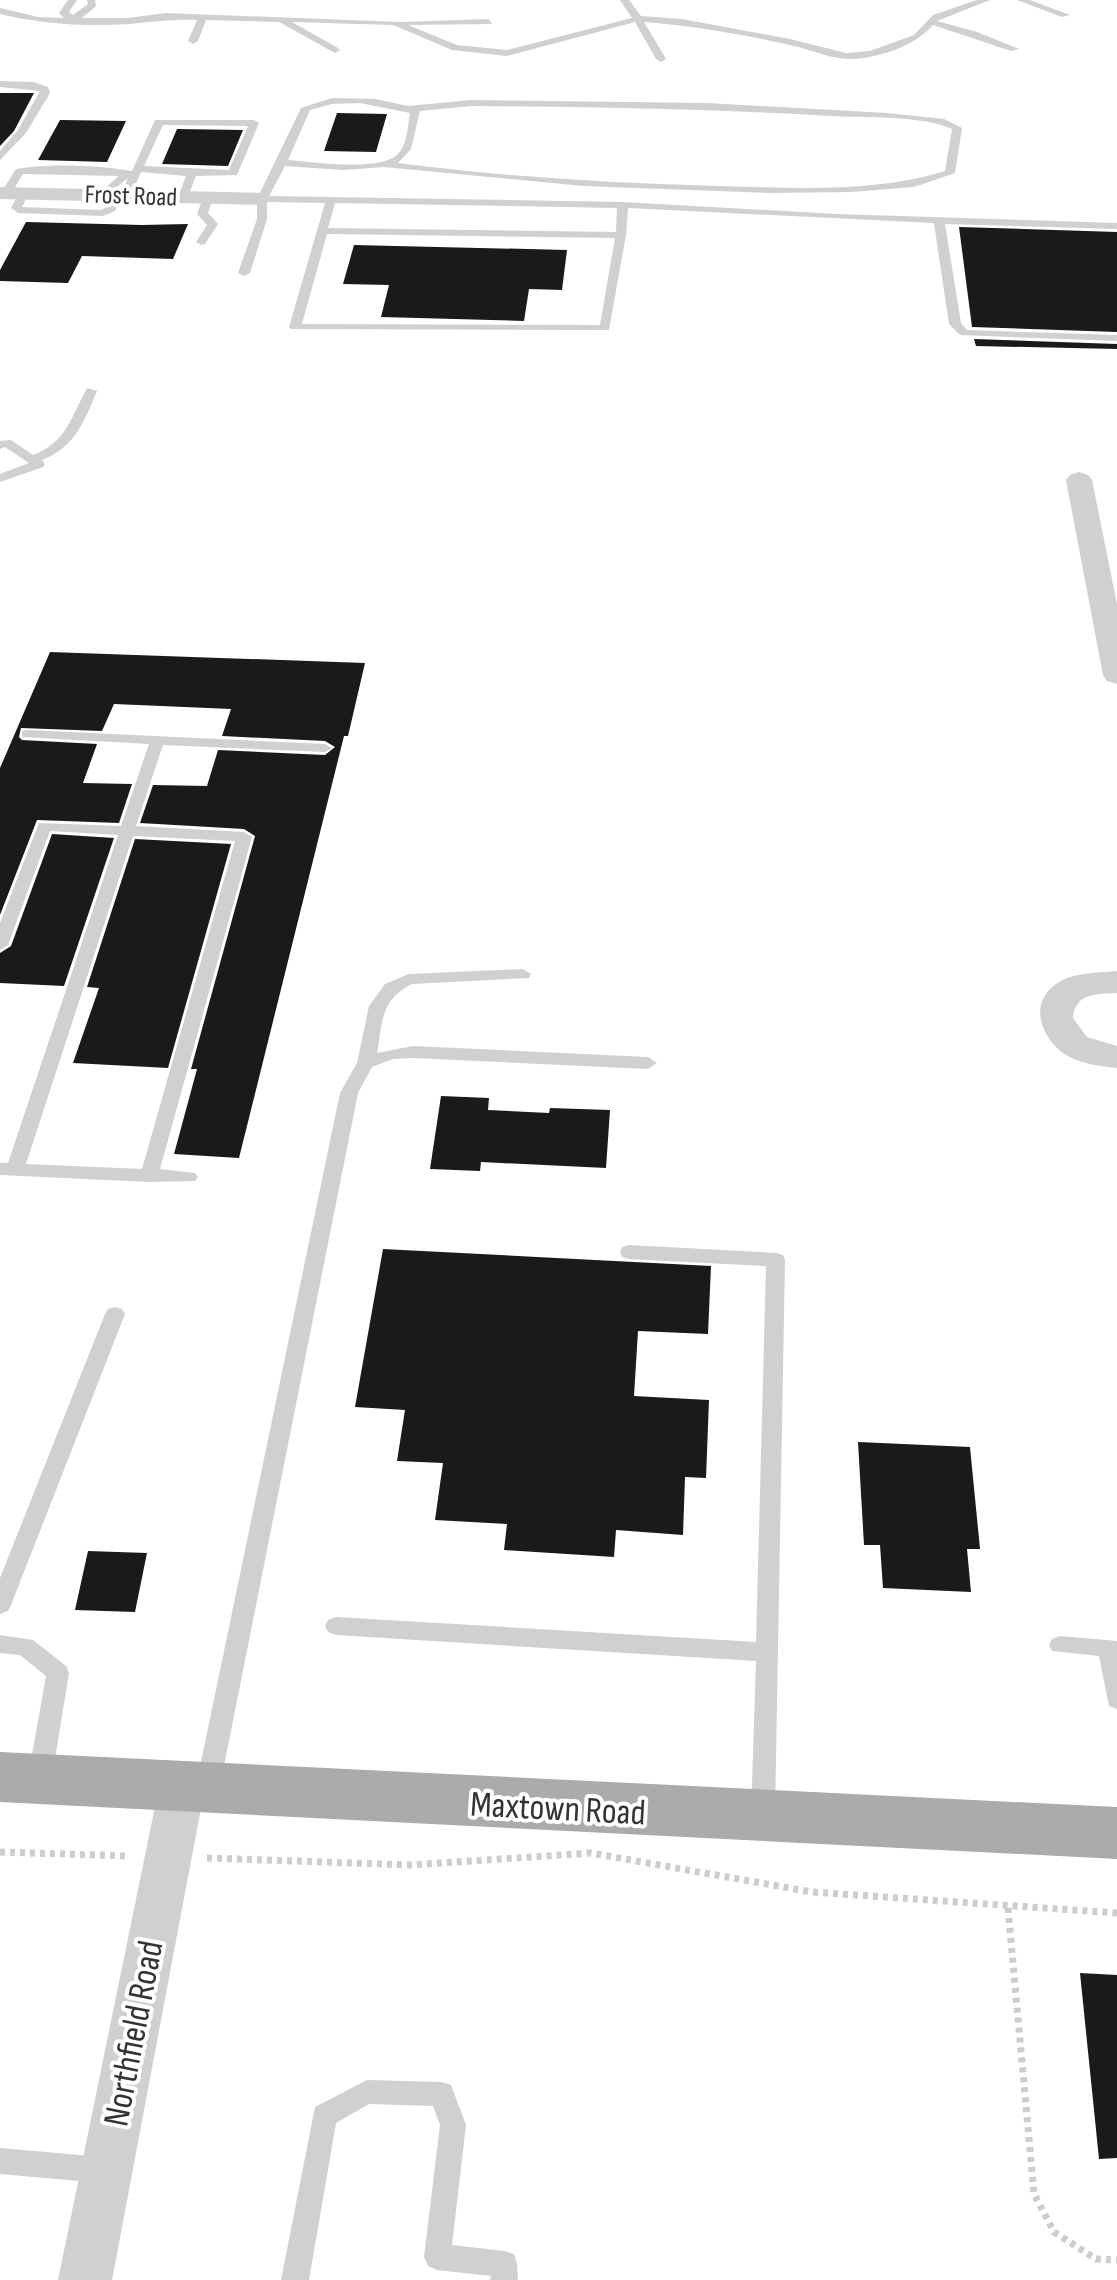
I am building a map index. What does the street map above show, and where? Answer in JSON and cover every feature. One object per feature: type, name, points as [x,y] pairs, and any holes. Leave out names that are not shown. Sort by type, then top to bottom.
[{"type":"main road","name":"Maxtown Road","points":[[20,1778],[1117,1833]]},
{"type":"street","name":"Frost Road","points":[[10,193],[262,199]]},
{"type":"street","points":[[1079,480],[1108,582],[1117,675]]},
{"type":"street","points":[[1117,982],[1097,981],[1074,986],[1059,997],[1055,1007],[1056,1022],[1066,1036],[1084,1049],[1117,1057]]},
{"type":"street","name":"Northfield Road","points":[[85,2280],[168,1857],[195,1788]]},
{"type":"lane","points":[[72,19],[64,13],[73,0]]},
{"type":"lane","points":[[72,19],[86,12],[93,4],[91,0]]},
{"type":"lane","points":[[624,0],[661,59]]},
{"type":"lane","points":[[394,22],[455,48],[507,53],[638,19],[682,22],[846,56],[871,54],[917,37],[936,17],[986,0]]},
{"type":"lane","points":[[1021,0],[1065,15]]},
{"type":"lane","points":[[0,11],[38,20],[128,21],[166,16],[489,22]]},
{"type":"lane","points":[[193,41],[203,17]]},
{"type":"lane","points":[[279,19],[335,50]]},
{"type":"lane","points":[[931,22],[1014,49]]},
{"type":"lane","points":[[0,84],[34,85],[45,89],[22,131],[0,157]]},
{"type":"lane","points":[[244,273],[262,219],[262,199],[306,108],[317,103],[346,100],[415,111],[405,150],[400,158],[382,164]]},
{"type":"lane","points":[[281,163],[382,164],[431,172],[647,185],[801,191],[855,189],[925,183],[944,178],[950,173],[957,128],[944,122],[887,116],[708,106],[471,103],[408,109]]},
{"type":"lane","points":[[115,195],[137,169],[159,122],[254,123],[233,173],[137,169]]},
{"type":"lane","points":[[10,193],[20,171],[128,173],[115,195]]},
{"type":"lane","points":[[183,197],[192,173]]},
{"type":"lane","points":[[201,242],[213,224],[202,214],[208,198]]},
{"type":"lane","points":[[262,199],[623,205],[939,221],[1117,226]]},
{"type":"lane","points":[[331,200],[295,327],[605,328],[623,205]]},
{"type":"lane","points":[[939,221],[955,324],[964,333],[1117,338]]},
{"type":"lane","points":[[322,231],[621,235]]},
{"type":"lane","points":[[31,460],[60,449],[68,441],[91,391]]},
{"type":"lane","points":[[0,445],[7,443],[39,464],[0,478]]},
{"type":"lane","points":[[27,734],[325,748]]},
{"type":"lane","points":[[157,741],[8,1170],[189,1177]]},
{"type":"lane","points":[[0,945],[44,826],[244,837],[149,1176]]},
{"type":"lane","points":[[195,1788],[349,1093],[366,1063],[377,1006],[391,988],[409,979],[523,974]]},
{"type":"lane","points":[[366,1063],[391,1054],[413,1052],[648,1063]]},
{"type":"lane","points":[[629,1252],[776,1260],[763,1817]]},
{"type":"lane","points":[[0,1605],[115,1314]]},
{"type":"lane","points":[[336,1626],[767,1652]]},
{"type":"lane","points":[[0,1644],[25,1646],[58,1673],[20,1778]]},
{"type":"lane","points":[[1060,1645],[1109,1647],[1117,1699]]},
{"type":"lane","points":[[295,2280],[324,2116],[367,2092],[442,2094],[453,2125],[437,2257],[504,2264],[504,2280]]},
{"type":"lane","points":[[0,2161],[105,2170]]},
{"type":"path","points":[[0,1852],[411,1865],[591,1853],[812,1892],[1008,1908],[1117,1913]]},
{"type":"path","points":[[1008,1908],[1034,2194],[1054,2232],[1096,2259],[1117,2260]]},
{"type":"building","points":[[0,93],[34,93],[14,131],[0,146]]},
{"type":"building","points":[[337,113],[387,114],[376,152],[324,151]]},
{"type":"building","points":[[60,120],[126,121],[107,162],[38,160]]},
{"type":"building","points":[[177,129],[243,130],[228,166],[162,164]]},
{"type":"building","points":[[26,222],[188,224],[173,259],[82,256],[68,283],[0,281],[0,270]]},
{"type":"building","points":[[959,227],[1117,232],[1117,332],[972,327]]},
{"type":"building","points":[[354,245],[567,250],[562,290],[529,289],[524,321],[381,317],[389,285],[343,284]]},
{"type":"building","points":[[974,339],[1117,344],[1117,349],[976,346]]},
{"type":"building","points":[[50,652],[365,663],[239,1158],[174,1154],[197,1069],[191,1069],[255,836],[244,829],[140,823],[153,785],[207,786],[218,750],[325,755],[335,747],[325,741],[222,736],[231,709],[114,704],[102,731],[21,728],[19,737],[22,740],[97,744],[83,783],[132,784],[119,823],[37,820],[0,915],[0,768]]},
{"type":"building","points":[[52,834],[114,838],[64,986],[0,983],[0,953],[11,946]]},
{"type":"building","points":[[135,839],[231,844],[168,1068],[73,1063],[99,988],[87,987]]},
{"type":"building","points":[[441,1096],[489,1098],[488,1110],[549,1113],[550,1108],[610,1110],[606,1168],[481,1162],[480,1171],[430,1169]]},
{"type":"building","points":[[383,1249],[711,1266],[708,1334],[638,1331],[634,1396],[709,1400],[706,1478],[685,1477],[683,1535],[616,1530],[614,1557],[504,1550],[507,1524],[435,1520],[443,1463],[397,1461],[405,1410],[355,1407]]},
{"type":"building","points":[[858,1442],[970,1447],[980,1549],[967,1549],[971,1592],[883,1588],[880,1545],[864,1545]]},
{"type":"building","points":[[88,1551],[147,1553],[135,1612],[75,1610]]},
{"type":"building","points":[[1080,1973],[1117,1975],[1117,2158],[1099,2159]]}]
